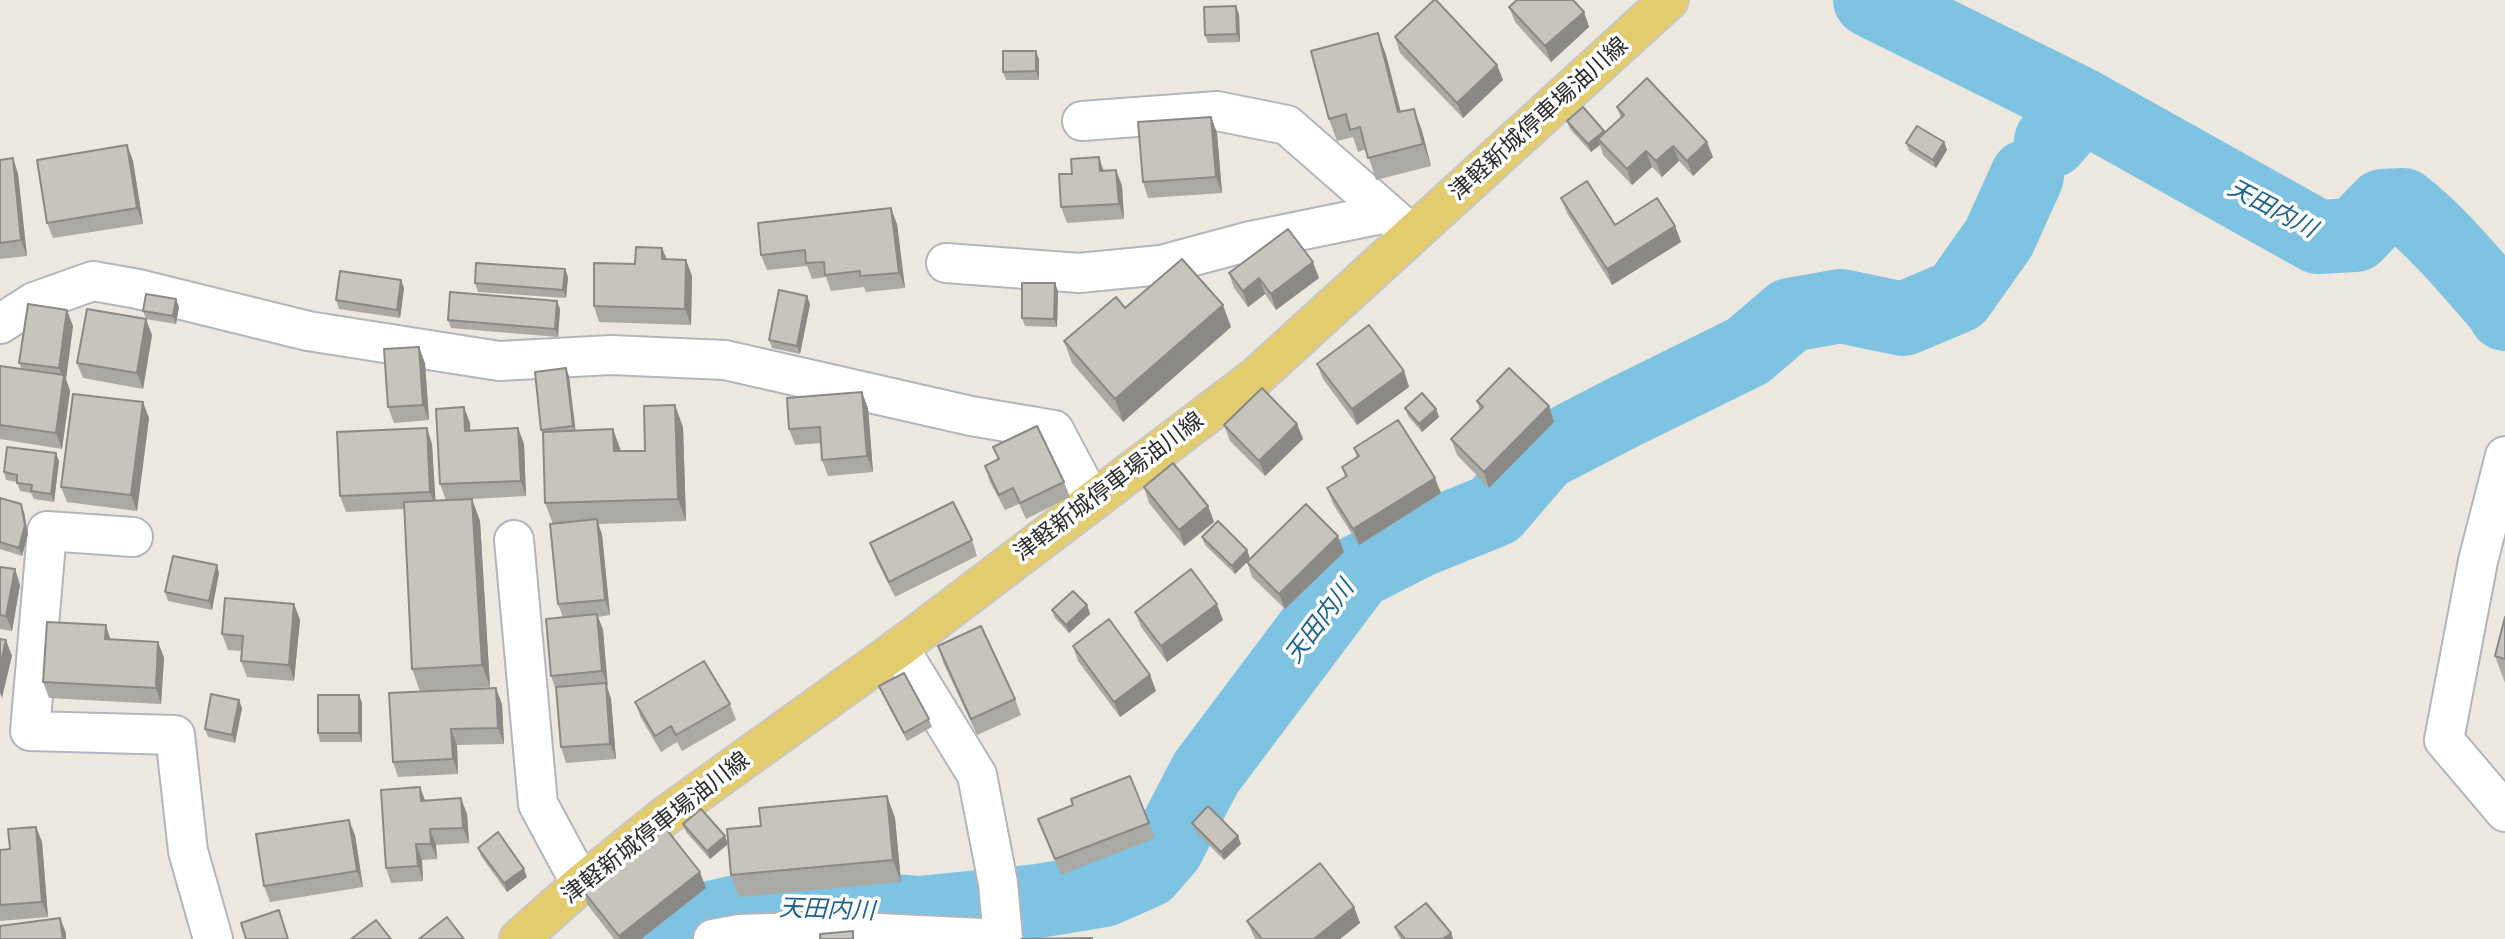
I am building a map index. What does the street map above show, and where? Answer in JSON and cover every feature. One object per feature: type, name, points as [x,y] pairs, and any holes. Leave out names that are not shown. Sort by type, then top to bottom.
[{"type":"main road","name":"津軽新城停車場油川線","points":[[519,939],[581,884],[664,817],[899,648],[1256,377],[1399,224],[1670,0]]},
{"type":"street","points":[[1082,121],[1217,111],[1287,125],[1399,224]]},
{"type":"street","points":[[946,263],[1079,273],[1161,265],[1250,241],[1399,224]]},
{"type":"street","points":[[0,324],[34,302],[93,281],[138,289],[308,331],[499,361],[611,355],[725,360],[971,416],[1054,430],[1091,500]]},
{"type":"street","points":[[2505,456],[2492,565],[2444,740],[2505,812]]},
{"type":"street","points":[[133,537],[47,531],[30,731],[175,735],[188,851],[213,939]]},
{"type":"street","points":[[514,540],[538,804],[581,884]]},
{"type":"street","points":[[731,937],[835,931],[1002,932],[998,883],[977,775],[899,648]]},
{"type":"building","points":[[1434,0],[1497,65],[1457,103],[1395,37]]},
{"type":"building","points":[[1517,0],[1573,0],[1584,12],[1545,46],[1509,7]]},
{"type":"building","points":[[1236,6],[1237,34],[1205,35],[1204,7]]},
{"type":"building","points":[[1378,33],[1398,112],[1414,109],[1423,144],[1368,158],[1360,127],[1350,130],[1346,114],[1329,119],[1311,51]]},
{"type":"building","points":[[1003,51],[1036,51],[1036,71],[1003,72]]},
{"type":"building","points":[[1647,78],[1707,142],[1687,161],[1673,146],[1656,161],[1646,151],[1627,169],[1598,139],[1624,115],[1617,107]]},
{"type":"building","points":[[1583,107],[1604,131],[1588,144],[1567,121]]},
{"type":"building","points":[[1211,117],[1216,177],[1143,182],[1138,122]]},
{"type":"building","points":[[1917,126],[1944,142],[1933,160],[1906,143]]},
{"type":"building","points":[[127,145],[137,208],[47,223],[37,160]]},
{"type":"building","points":[[1099,157],[1100,171],[1116,170],[1119,204],[1061,207],[1059,174],[1072,174],[1071,159]]},
{"type":"building","points":[[13,158],[21,240],[0,243],[0,160]]},
{"type":"building","points":[[1587,181],[1615,225],[1657,198],[1675,226],[1607,269],[1561,198]]},
{"type":"building","points":[[891,208],[899,273],[860,276],[860,271],[825,275],[824,262],[806,263],[805,250],[761,255],[758,223]]},
{"type":"building","points":[[1288,229],[1313,262],[1271,294],[1259,278],[1243,291],[1229,273]]},
{"type":"building","points":[[636,247],[662,248],[662,259],[686,260],[685,309],[594,306],[594,263],[635,264]]},
{"type":"building","points":[[1182,259],[1223,305],[1115,399],[1064,341],[1116,297],[1125,308]]},
{"type":"building","points":[[476,263],[565,269],[563,290],[475,283]]},
{"type":"building","points":[[340,271],[401,280],[397,310],[336,300]]},
{"type":"building","points":[[1022,283],[1055,283],[1054,319],[1022,318]]},
{"type":"building","points":[[779,290],[807,296],[797,346],[769,340]]},
{"type":"building","points":[[450,292],[557,301],[555,329],[448,320]]},
{"type":"building","points":[[146,294],[176,299],[173,316],[143,311]]},
{"type":"building","points":[[28,304],[67,310],[59,368],[19,363]]},
{"type":"building","points":[[87,309],[146,319],[137,373],[77,363]]},
{"type":"building","points":[[1369,325],[1404,371],[1352,409],[1317,364]]},
{"type":"building","points":[[419,347],[423,405],[388,407],[384,349]]},
{"type":"building","points":[[0,366],[64,375],[56,433],[0,425]]},
{"type":"building","points":[[566,368],[573,426],[541,430],[535,372]]},
{"type":"building","points":[[1509,368],[1549,406],[1484,472],[1451,439],[1483,407],[1477,401]]},
{"type":"building","points":[[1262,388],[1297,424],[1259,461],[1224,425]]},
{"type":"building","points":[[862,392],[867,456],[822,460],[820,427],[789,429],[787,398]]},
{"type":"building","points":[[1422,393],[1436,409],[1419,424],[1405,408]]},
{"type":"building","points":[[73,394],[143,402],[131,495],[61,487]]},
{"type":"building","points":[[675,405],[678,499],[545,503],[543,432],[613,429],[614,451],[645,451],[644,406]]},
{"type":"building","points":[[464,407],[465,431],[518,428],[521,481],[440,484],[436,409]]},
{"type":"building","points":[[1398,420],[1435,478],[1353,529],[1327,488],[1347,476],[1342,467],[1359,456],[1354,448]]},
{"type":"building","points":[[1037,426],[1064,482],[1020,503],[1013,488],[999,495],[985,466],[999,459],[993,447]]},
{"type":"building","points":[[427,428],[430,492],[340,496],[337,432]]},
{"type":"building","points":[[7,447],[56,453],[51,494],[31,491],[32,485],[17,483],[17,475],[4,472]]},
{"type":"building","points":[[1173,463],[1208,506],[1179,530],[1144,487]]},
{"type":"building","points":[[0,498],[21,504],[25,525],[19,548],[0,542]]},
{"type":"building","points":[[472,499],[482,665],[412,669],[404,502]]},
{"type":"building","points":[[953,502],[972,540],[889,582],[870,543]]},
{"type":"building","points":[[1306,504],[1338,536],[1279,594],[1247,562]]},
{"type":"building","points":[[597,519],[605,600],[558,604],[550,524]]},
{"type":"building","points":[[1218,521],[1247,550],[1232,566],[1202,537]]},
{"type":"building","points":[[173,556],[217,565],[209,601],[165,592]]},
{"type":"building","points":[[0,567],[15,569],[6,616],[0,615]]},
{"type":"building","points":[[1191,569],[1217,604],[1161,646],[1135,612]]},
{"type":"building","points":[[1073,591],[1087,605],[1066,625],[1052,610]]},
{"type":"building","points":[[225,598],[294,604],[289,665],[241,661],[243,636],[222,634]]},
{"type":"building","points":[[597,614],[602,671],[551,676],[546,619]]},
{"type":"building","points":[[2505,617],[2505,659],[2495,656]]},
{"type":"building","points":[[1109,619],[1150,675],[1114,702],[1073,646]]},
{"type":"building","points":[[47,622],[106,625],[105,639],[158,642],[156,688],[43,682]]},
{"type":"building","points":[[981,626],[1015,699],[971,719],[938,646]]},
{"type":"building","points":[[0,639],[6,640],[0,666]]},
{"type":"building","points":[[704,661],[730,704],[676,735],[671,726],[655,736],[635,702]]},
{"type":"building","points":[[904,673],[929,719],[904,733],[879,686]]},
{"type":"building","points":[[606,683],[610,744],[561,747],[556,687]]},
{"type":"building","points":[[496,688],[498,728],[451,729],[453,759],[393,762],[389,693]]},
{"type":"building","points":[[211,694],[239,700],[232,735],[205,729]]},
{"type":"building","points":[[318,695],[359,695],[359,733],[318,733]]},
{"type":"building","points":[[1130,776],[1149,823],[1055,859],[1038,819],[1073,805],[1071,799]]},
{"type":"building","points":[[420,787],[421,801],[461,798],[463,828],[430,829],[431,844],[416,844],[418,866],[386,868],[381,790]]},
{"type":"building","points":[[887,796],[893,860],[731,875],[727,829],[761,826],[759,808]]},
{"type":"building","points":[[1208,806],[1238,836],[1221,852],[1192,823]]},
{"type":"building","points":[[701,809],[725,836],[707,851],[683,824]]},
{"type":"building","points":[[349,820],[357,871],[264,886],[256,834]]},
{"type":"building","points":[[663,825],[700,872],[619,936],[581,888]]},
{"type":"building","points":[[36,827],[42,902],[0,905],[0,850],[10,849],[8,829]]},
{"type":"building","points":[[498,832],[524,869],[504,883],[478,848]]},
{"type":"building","points":[[1320,863],[1354,907],[1314,939],[1262,939],[1247,921]]},
{"type":"building","points":[[1426,903],[1451,933],[1443,939],[1405,939],[1395,927]]},
{"type":"building","points":[[279,910],[288,939],[246,939],[241,923]]},
{"type":"building","points":[[447,917],[464,939],[419,939]]},
{"type":"building","points":[[60,918],[63,939],[0,939],[0,926]]},
{"type":"building","points":[[376,920],[391,939],[351,939]]},
{"type":"building","points":[[853,931],[853,939],[820,939],[820,934]]},
{"type":"building","points":[[1092,938],[1092,939],[1021,939]]},
{"type":"waterway","name":"天田内川","points":[[1870,0],[2082,105]]},
{"type":"waterway","name":"天田内川","points":[[2051,141],[2082,105],[2318,237],[2355,235],[2383,206],[2403,205],[2455,255],[2505,314]]},
{"type":"waterway","name":"天田内川","points":[[660,939],[698,921],[754,908],[849,908],[919,913],[1038,901],[1104,890],[1147,871],[1167,848],[1206,773],[1357,572],[1418,541],[1495,510],[1543,454],[1748,351],[1790,315],[1841,306],[1903,319],[1958,296],[1999,238],[2027,176]]}]
